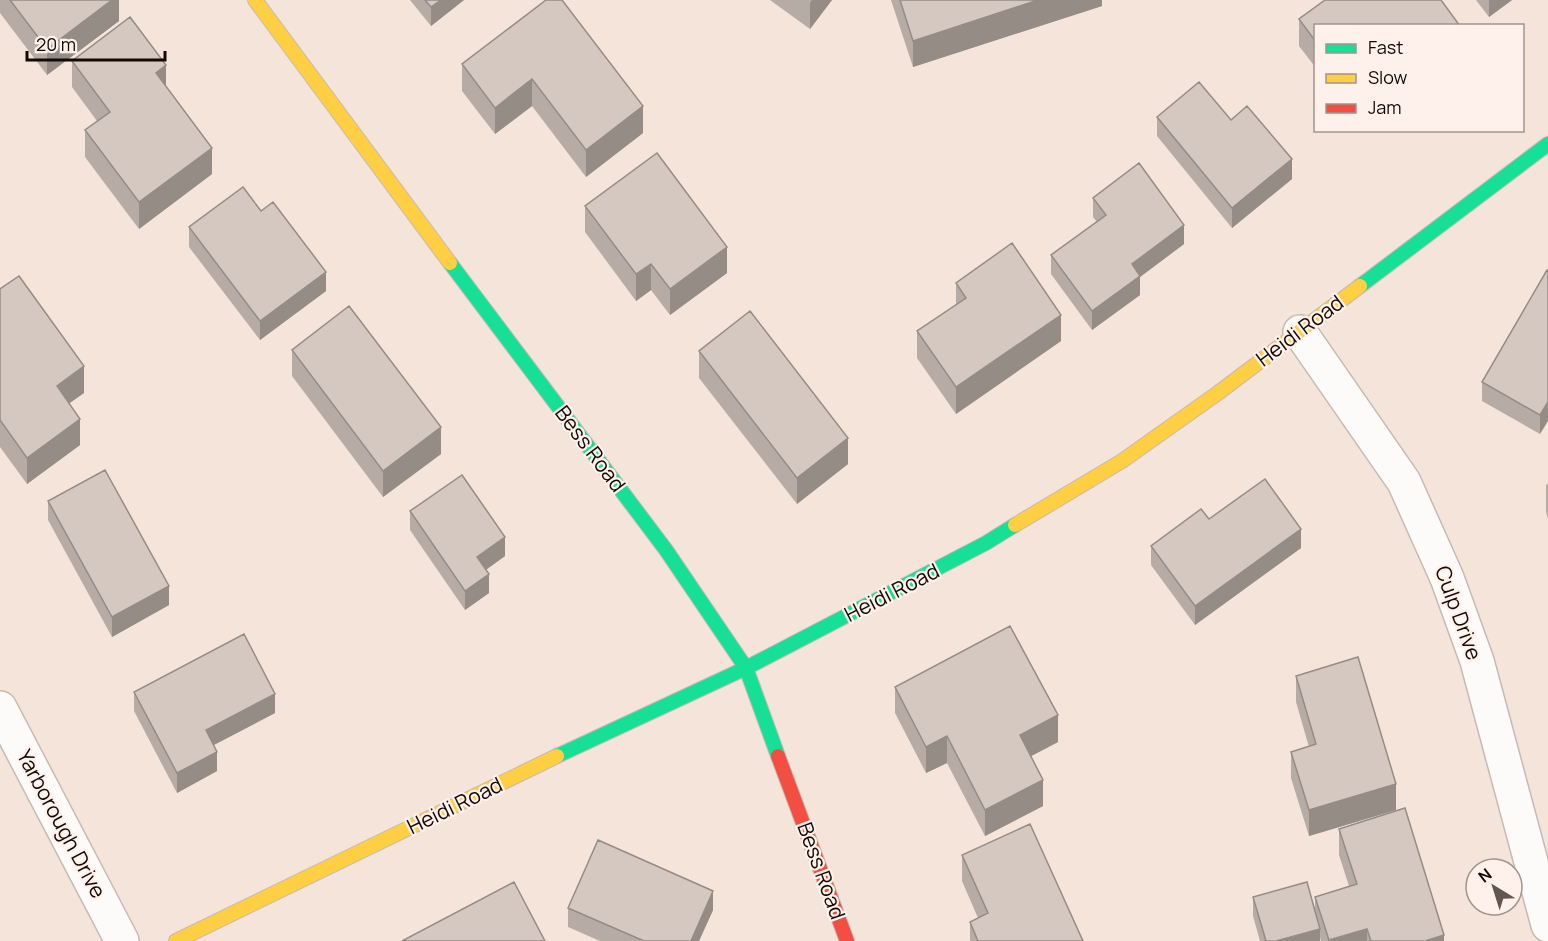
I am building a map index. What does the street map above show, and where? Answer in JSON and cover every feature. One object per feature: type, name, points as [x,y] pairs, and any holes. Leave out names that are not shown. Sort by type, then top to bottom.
[{"type":"street","name":"Bess Road","points":[[255,0],[666,550],[746,668],[847,941]]},
{"type":"street","name":"Heidi Road","points":[[176,941],[618,726],[746,668],[996,537],[1122,461],[1218,393],[1548,144]]},
{"type":"street","name":"Culp Drive","points":[[1300,332],[1404,482],[1447,578],[1477,661],[1548,925]]},
{"type":"street","name":"Yarborough Drive","points":[[0,708],[122,941]]},
{"type":"building","points":[[10,0],[112,0],[47,49]]},
{"type":"building","points":[[425,0],[441,0],[431,7]]},
{"type":"building","points":[[546,0],[562,0],[643,106],[586,150],[532,79],[495,108],[462,64]]},
{"type":"building","points":[[900,0],[1038,0],[913,41]]},
{"type":"building","points":[[1325,0],[1441,0],[1459,24],[1314,24],[1314,39],[1299,19]]},
{"type":"building","points":[[130,17],[166,65],[156,73],[212,148],[139,202],[85,130],[110,112],[72,61]]},
{"type":"building","points":[[1199,82],[1231,120],[1247,106],[1292,159],[1232,208],[1157,117]]},
{"type":"building","points":[[657,153],[727,247],[670,289],[651,264],[636,274],[585,206]]},
{"type":"building","points":[[1139,163],[1184,225],[1132,264],[1140,276],[1092,311],[1051,255],[1106,215],[1093,198]]},
{"type":"building","points":[[243,187],[261,211],[273,202],[326,272],[260,321],[189,227]]},
{"type":"building","points":[[1012,243],[1061,315],[956,387],[917,331],[966,298],[956,283]]},
{"type":"building","points":[[1547,270],[1548,402],[1540,415],[1482,382]]},
{"type":"building","points":[[19,276],[84,366],[57,386],[80,419],[27,458],[0,420],[0,289]]},
{"type":"building","points":[[349,306],[441,427],[383,471],[292,350]]},
{"type":"building","points":[[750,311],[848,438],[797,478],[699,351]]},
{"type":"building","points":[[105,470],[169,586],[112,617],[48,501]]},
{"type":"building","points":[[462,475],[505,537],[477,557],[489,574],[465,591],[410,511]]},
{"type":"building","points":[[1265,479],[1301,529],[1195,606],[1151,546],[1201,509],[1209,519]]},
{"type":"building","points":[[1010,626],[1058,715],[1020,735],[1043,780],[985,810],[947,736],[926,747],[895,687]]},
{"type":"building","points":[[244,634],[275,694],[206,730],[217,752],[177,773],[134,692]]},
{"type":"building","points":[[1358,657],[1396,784],[1309,810],[1291,752],[1316,744],[1296,676]]},
{"type":"building","points":[[1405,808],[1444,935],[1425,941],[1371,941],[1367,929],[1329,940],[1315,897],[1357,884],[1339,829]]},
{"type":"building","points":[[1030,824],[1083,941],[978,941],[970,922],[988,913],[962,855]]},
{"type":"building","points":[[598,840],[713,891],[691,941],[644,941],[568,908]]},
{"type":"building","points":[[514,882],[545,941],[402,941]]},
{"type":"building","points":[[1307,882],[1320,929],[1276,941],[1266,941],[1253,897]]},
{"type":"traffic: fast","points":[[1360,286],[1548,144]]},
{"type":"traffic: fast","points":[[450,263],[666,550],[746,668],[778,756]]},
{"type":"traffic: fast","points":[[557,756],[746,668],[986,543],[1015,525]]},
{"type":"traffic: slow","points":[[255,0],[450,263]]},
{"type":"traffic: slow","points":[[1015,525],[1122,461],[1218,393],[1360,286]]},
{"type":"traffic: slow","points":[[176,941],[557,756]]},
{"type":"traffic: jam","points":[[778,756],[847,941]]}]
